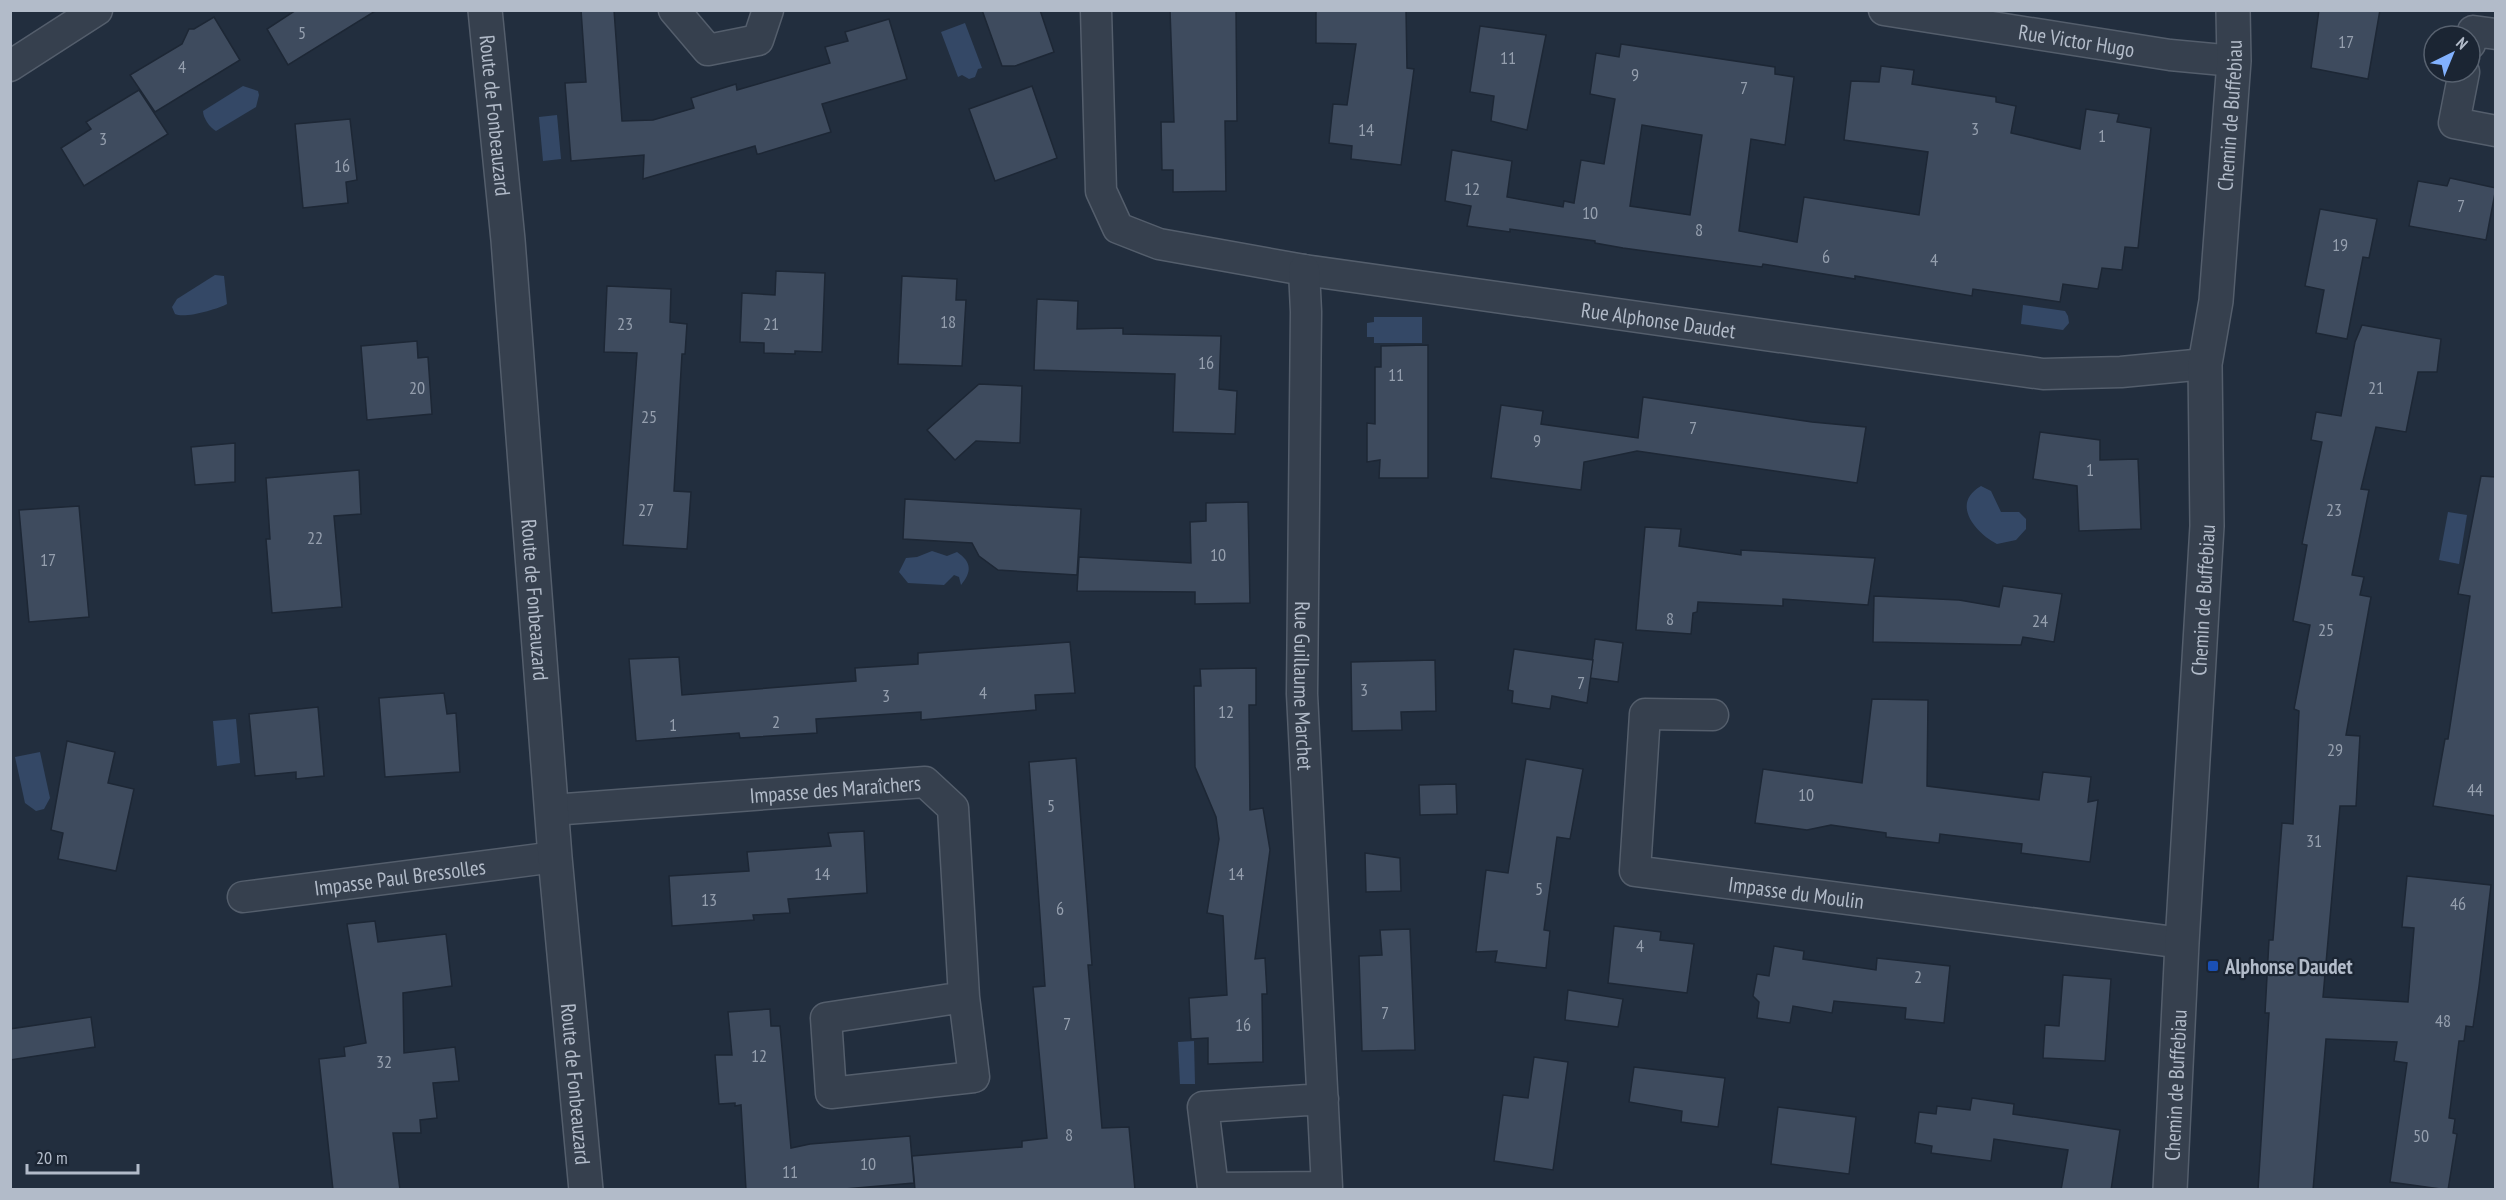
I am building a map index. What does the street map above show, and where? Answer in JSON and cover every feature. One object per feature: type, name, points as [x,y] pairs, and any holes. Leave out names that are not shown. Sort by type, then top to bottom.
[{"type":"street","points":[[10,66],[97,10]]},
{"type":"street","name":"Route de Fonbeauzard","points":[[485,10],[508,240],[555,857],[586,1190]]},
{"type":"street","points":[[674,10],[708,50],[758,40],[768,10]]},
{"type":"street","name":"Rue Alphonse Daudet","points":[[1096,10],[1101,191],[1118,228],[1159,244],[1304,270],[2043,375],[2121,372],[2205,364]]},
{"type":"street","name":"Rue Victor Hugo","points":[[1884,10],[2159,54],[2234,62]]},
{"type":"street","name":"Chemin de Buffebiau","points":[[2170,1190],[2207,526],[2205,364],[2216,301],[2234,62],[2233,10]]},
{"type":"street","points":[[2462,84],[2454,123],[2496,131]]},
{"type":"street","name":"Rue Guillaume Marchet","points":[[1304,270],[1306,312],[1302,694],[1323,1099],[1327,1187],[1213,1188],[1203,1107],[1323,1099]]},
{"type":"street","name":"Impasse du Moulin","points":[[1713,715],[1645,714],[1635,871],[2182,943]]},
{"type":"street","name":"Impasse des Maraîchers","points":[[552,810],[925,782],[953,808],[964,997],[974,1077],[831,1093],[826,1018],[964,997]]},
{"type":"street","name":"Impasse Paul Bressolles","points":[[243,897],[555,857]]},
{"type":"water","points":[[965,23],[982,68],[978,69],[975,77],[969,79],[962,75],[958,77],[941,32]]},
{"type":"water","points":[[243,86],[258,91],[256,107],[216,131],[214,130],[206,120],[203,111]]},
{"type":"water","points":[[557,115],[561,159],[543,161],[539,117]]},
{"type":"water","points":[[215,275],[224,276],[227,304],[209,311],[175,314],[172,307],[177,299]]},
{"type":"water","points":[[2023,305],[2065,311],[2069,323],[2063,330],[2021,324]]},
{"type":"water","points":[[1374,317],[1422,317],[1422,343],[1374,343],[1374,337],[1367,337],[1367,323],[1374,322]]},
{"type":"water","points":[[1981,486],[1991,491],[2001,512],[2019,512],[2026,519],[2026,529],[2016,540],[1997,544],[1981,533],[1969,518],[1967,501],[1972,493]]},
{"type":"water","points":[[2448,512],[2467,515],[2459,564],[2439,560]]},
{"type":"water","points":[[932,551],[947,556],[957,552],[966,560],[969,571],[961,585],[959,577],[954,575],[944,585],[908,583],[899,572],[906,558],[917,557]]},
{"type":"water","points":[[236,719],[240,763],[217,766],[213,721]]},
{"type":"water","points":[[40,752],[50,798],[44,809],[36,811],[25,803],[15,757]]},
{"type":"water","points":[[1194,1041],[1195,1084],[1180,1084],[1178,1042]]},
{"type":"building","points":[[296,10],[377,10],[288,65],[267,29]]},
{"type":"building","points":[[581,10],[614,10],[622,121],[653,120],[694,108],[691,98],[736,84],[737,90],[830,63],[825,47],[848,41],[845,32],[889,19],[907,79],[822,104],[831,132],[759,154],[755,146],[643,179],[644,155],[571,161],[565,83],[586,82]]},
{"type":"building","points":[[982,10],[1040,10],[1054,52],[1015,66],[1002,66]]},
{"type":"building","points":[[1170,10],[1236,10],[1237,121],[1225,121],[1226,191],[1173,192],[1173,170],[1162,170],[1161,122],[1174,122]]},
{"type":"building","points":[[1316,10],[1406,10],[1407,68],[1414,69],[1401,165],[1351,159],[1352,146],[1329,143],[1333,104],[1347,105],[1356,44],[1316,43]]},
{"type":"building","points":[[2319,10],[2380,10],[2368,79],[2311,68]]},
{"type":"building","points":[[214,17],[240,60],[155,112],[130,75],[182,44],[189,29],[194,29]]},
{"type":"building","points":[[1480,26],[1546,35],[1527,130],[1491,121],[1494,96],[1470,92]]},
{"type":"building","points":[[1621,44],[1775,67],[1775,74],[1794,77],[1785,145],[1751,139],[1739,231],[1797,242],[1804,197],[1919,215],[1928,152],[1844,140],[1851,81],[1879,82],[1881,66],[1914,70],[1912,84],[1996,97],[1996,102],[2016,106],[2011,133],[2080,149],[2086,109],[2119,114],[2117,122],[2151,128],[2138,248],[2125,247],[2122,270],[2102,268],[2098,289],[2063,284],[2060,302],[1973,289],[1972,296],[1855,276],[1855,279],[1763,264],[1762,267],[1623,248],[1595,243],[1595,241],[1510,229],[1510,232],[1467,226],[1471,206],[1445,201],[1452,150],[1512,161],[1507,197],[1563,207],[1564,201],[1574,203],[1581,160],[1604,164],[1615,99],[1590,94],[1596,53],[1619,57]],"holes":[[[1642,125],[1702,135],[1690,215],[1630,206]]]},
{"type":"building","points":[[1032,86],[1057,158],[995,181],[969,109]]},
{"type":"building","points":[[139,90],[168,134],[84,186],[61,148],[91,129],[86,122]]},
{"type":"building","points":[[350,119],[357,180],[346,182],[348,203],[303,208],[295,124]]},
{"type":"building","points":[[2450,178],[2496,188],[2486,240],[2409,226],[2418,181],[2447,186]]},
{"type":"building","points":[[2320,209],[2377,219],[2369,258],[2363,257],[2347,339],[2316,333],[2324,290],[2305,286]]},
{"type":"building","points":[[776,271],[825,273],[822,352],[764,353],[764,343],[740,342],[742,293],[775,295]]},
{"type":"building","points":[[902,276],[957,279],[956,300],[966,300],[962,366],[898,364]]},
{"type":"building","points":[[607,286],[671,289],[670,322],[687,324],[685,354],[682,354],[674,491],[691,492],[687,549],[623,545],[637,353],[604,352]]},
{"type":"building","points":[[1037,299],[1078,301],[1077,329],[1123,328],[1123,334],[1221,336],[1219,389],[1237,391],[1235,434],[1173,432],[1175,374],[1034,370]]},
{"type":"building","points":[[2362,325],[2441,339],[2437,372],[2418,372],[2406,432],[2376,427],[2361,489],[2369,490],[2352,575],[2364,577],[2360,595],[2371,597],[2346,735],[2360,736],[2356,806],[2340,806],[2323,997],[2408,1002],[2414,928],[2402,927],[2407,876],[2491,885],[2479,986],[2473,1027],[2466,1026],[2464,1041],[2459,1041],[2449,1118],[2455,1119],[2453,1133],[2457,1134],[2448,1190],[2390,1182],[2407,1063],[2394,1061],[2397,1042],[2326,1039],[2313,1190],[2258,1190],[2269,1013],[2265,1013],[2269,940],[2273,940],[2282,823],[2293,824],[2299,711],[2294,709],[2310,625],[2293,621],[2307,545],[2302,544],[2322,442],[2311,440],[2316,412],[2341,416],[2355,342]]},
{"type":"building","points":[[417,341],[418,358],[428,357],[432,414],[367,420],[361,346]]},
{"type":"building","points":[[1428,345],[1428,478],[1379,478],[1380,460],[1367,462],[1367,423],[1375,424],[1375,367],[1381,367],[1381,346]]},
{"type":"building","points":[[979,384],[1022,386],[1020,443],[976,441],[955,460],[927,430]]},
{"type":"building","points":[[1643,397],[1812,422],[1866,427],[1857,483],[1637,451],[1584,462],[1581,490],[1491,478],[1501,405],[1543,411],[1541,424],[1638,438]]},
{"type":"building","points":[[2040,432],[2100,440],[2100,460],[2138,459],[2141,529],[2079,531],[2077,486],[2033,479]]},
{"type":"building","points":[[235,443],[235,482],[195,485],[191,447]]},
{"type":"building","points":[[359,470],[361,514],[334,516],[342,607],[272,613],[266,539],[270,539],[266,478]]},
{"type":"building","points":[[2481,476],[2496,477],[2496,816],[2433,806],[2445,739],[2448,739],[2470,596],[2458,594]]},
{"type":"building","points":[[905,499],[1081,509],[1077,575],[998,570],[979,556],[972,543],[903,539]]},
{"type":"building","points":[[1248,502],[1250,603],[1195,604],[1195,592],[1077,591],[1079,557],[1191,563],[1190,522],[1206,521],[1206,503]]},
{"type":"building","points":[[79,506],[89,617],[29,622],[19,510]]},
{"type":"building","points":[[1645,527],[1681,529],[1679,546],[1741,555],[1741,550],[1875,558],[1868,605],[1783,599],[1783,606],[1698,602],[1697,612],[1693,613],[1691,634],[1636,630]]},
{"type":"building","points":[[2003,586],[2062,594],[2054,642],[2023,637],[2021,645],[1873,642],[1874,596],[1959,600],[1999,607]]},
{"type":"building","points":[[1595,639],[1623,643],[1618,682],[1590,678]]},
{"type":"building","points":[[1070,642],[1075,693],[1035,695],[1036,710],[921,720],[921,712],[816,719],[817,733],[740,738],[739,733],[636,741],[629,659],[679,657],[682,695],[856,681],[855,668],[918,664],[918,653]]},
{"type":"building","points":[[1514,649],[1593,660],[1587,703],[1552,696],[1550,709],[1512,703],[1513,691],[1508,690]]},
{"type":"building","points":[[1435,660],[1436,711],[1401,712],[1402,730],[1352,731],[1351,662]]},
{"type":"building","points":[[1256,668],[1256,705],[1249,705],[1250,810],[1263,808],[1270,850],[1255,959],[1265,958],[1267,994],[1262,994],[1263,1062],[1208,1064],[1208,1038],[1191,1039],[1189,998],[1227,995],[1223,916],[1207,913],[1219,839],[1216,817],[1195,767],[1194,686],[1201,686],[1200,669]]},
{"type":"building","points":[[444,693],[447,714],[456,713],[460,772],[385,777],[379,698]]},
{"type":"building","points":[[1872,699],[1928,700],[1927,786],[2039,800],[2043,772],[2091,777],[2088,802],[2098,800],[2090,862],[2021,853],[2022,844],[1940,834],[1939,843],[1886,837],[1886,833],[1831,825],[1807,830],[1755,823],[1763,769],[1862,783]]},
{"type":"building","points":[[318,707],[324,776],[296,779],[296,772],[255,776],[249,714]]},
{"type":"building","points":[[67,741],[115,752],[108,783],[134,789],[116,871],[58,859],[63,833],[51,830]]},
{"type":"building","points":[[1076,758],[1092,965],[1088,965],[1102,1128],[1129,1127],[1135,1190],[915,1190],[912,1156],[1022,1147],[1022,1141],[1047,1138],[1033,987],[1045,986],[1029,762]]},
{"type":"building","points":[[1526,759],[1583,769],[1570,839],[1557,837],[1544,930],[1550,931],[1546,968],[1495,962],[1497,951],[1476,952],[1486,870],[1508,873]]},
{"type":"building","points":[[1456,784],[1457,814],[1420,815],[1419,785]]},
{"type":"building","points":[[864,831],[867,893],[788,899],[790,913],[753,915],[754,920],[672,926],[669,876],[749,871],[747,852],[831,846],[828,833]]},
{"type":"building","points":[[1365,853],[1400,858],[1401,891],[1366,892]]},
{"type":"building","points":[[375,921],[378,942],[446,934],[452,986],[403,993],[404,1053],[455,1047],[459,1081],[433,1083],[437,1118],[420,1120],[421,1133],[393,1133],[400,1190],[333,1190],[319,1059],[345,1056],[344,1047],[366,1043],[347,924]]},
{"type":"building","points":[[1614,926],[1661,932],[1660,940],[1694,944],[1687,993],[1608,983]]},
{"type":"building","points":[[1410,929],[1415,1050],[1362,1051],[1359,956],[1382,955],[1380,930]]},
{"type":"building","points":[[1774,946],[1804,951],[1803,959],[1876,970],[1877,958],[1950,966],[1944,1023],[1905,1019],[1906,1008],[1834,1001],[1832,1013],[1793,1006],[1790,1023],[1757,1018],[1759,1002],[1753,996],[1757,974],[1769,976]]},
{"type":"building","points":[[2063,975],[2111,979],[2105,1061],[2043,1058],[2045,1025],[2059,1026]]},
{"type":"building","points":[[1568,990],[1623,999],[1618,1027],[1565,1020]]},
{"type":"building","points":[[770,1009],[771,1026],[780,1026],[791,1148],[810,1144],[910,1136],[914,1183],[833,1190],[746,1190],[741,1105],[719,1104],[715,1055],[732,1055],[728,1012]]},
{"type":"building","points":[[91,1017],[95,1047],[10,1060],[10,1029]]},
{"type":"building","points":[[1534,1057],[1568,1062],[1553,1170],[1494,1161],[1503,1095],[1528,1098]]},
{"type":"building","points":[[1634,1067],[1725,1078],[1718,1127],[1681,1122],[1682,1111],[1629,1102]]},
{"type":"building","points":[[1972,1098],[2014,1104],[2013,1114],[2120,1130],[2111,1190],[2061,1190],[2068,1150],[1994,1139],[1991,1161],[1931,1153],[1932,1146],[1915,1143],[1919,1112],[1936,1114],[1937,1106],[1970,1110]]},
{"type":"building","points":[[1778,1107],[1856,1117],[1849,1174],[1771,1164]]},
{"type":"place","name":"Alphonse Daudet","points":[[2213,966]]}]
